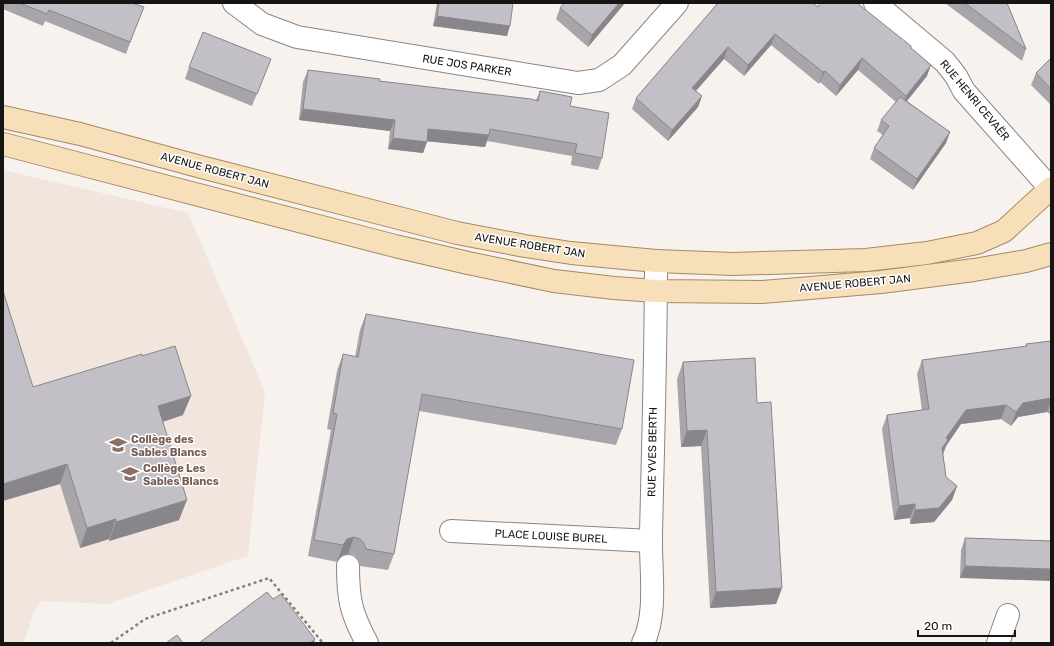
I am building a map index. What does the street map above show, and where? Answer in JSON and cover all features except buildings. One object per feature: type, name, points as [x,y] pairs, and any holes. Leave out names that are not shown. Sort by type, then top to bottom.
[{"type":"main road","name":"AVENUE ROBERT JAN","points":[[3,117],[80,134],[457,233],[571,253],[656,261],[733,264],[866,260],[934,252],[977,244],[1004,231],[1051,188]]},
{"type":"main road","name":"AVENUE ROBERT JAN","points":[[3,144],[395,246],[468,263],[554,281],[656,292],[762,292],[881,282],[974,270],[1026,261],[1051,254]]},
{"type":"street","name":"RUE JOS PARKER","points":[[234,3],[262,24],[297,38],[578,83],[599,80],[622,65],[677,3]]},
{"type":"street","name":"RUE HENRI CEVAËR","points":[[875,3],[945,62],[956,76],[964,91],[1051,188]]},
{"type":"street","name":"RUE YVES BERTH","points":[[646,642],[652,610],[651,541],[656,261]]},
{"type":"street","name":"PLACE LOUISE BUREL","points":[[450,531],[651,541]]},
{"type":"street","points":[[348,566],[351,610],[367,643]]},
{"type":"street","points":[[998,643],[1008,615]]},
{"type":"path","points":[[111,643],[145,619],[269,578],[323,643]]},
{"type":"shaded area","name":"Collège Les Sables Blancs","points":[[3,170],[188,213],[265,392],[248,556],[107,604],[41,601],[33,613],[24,643],[3,643]]},
{"type":"place","name":"Collège des Sables Blancs","points":[[118,445]]},
{"type":"place","name":"Collège Les Sables Blancs","points":[[130,474]]}]
